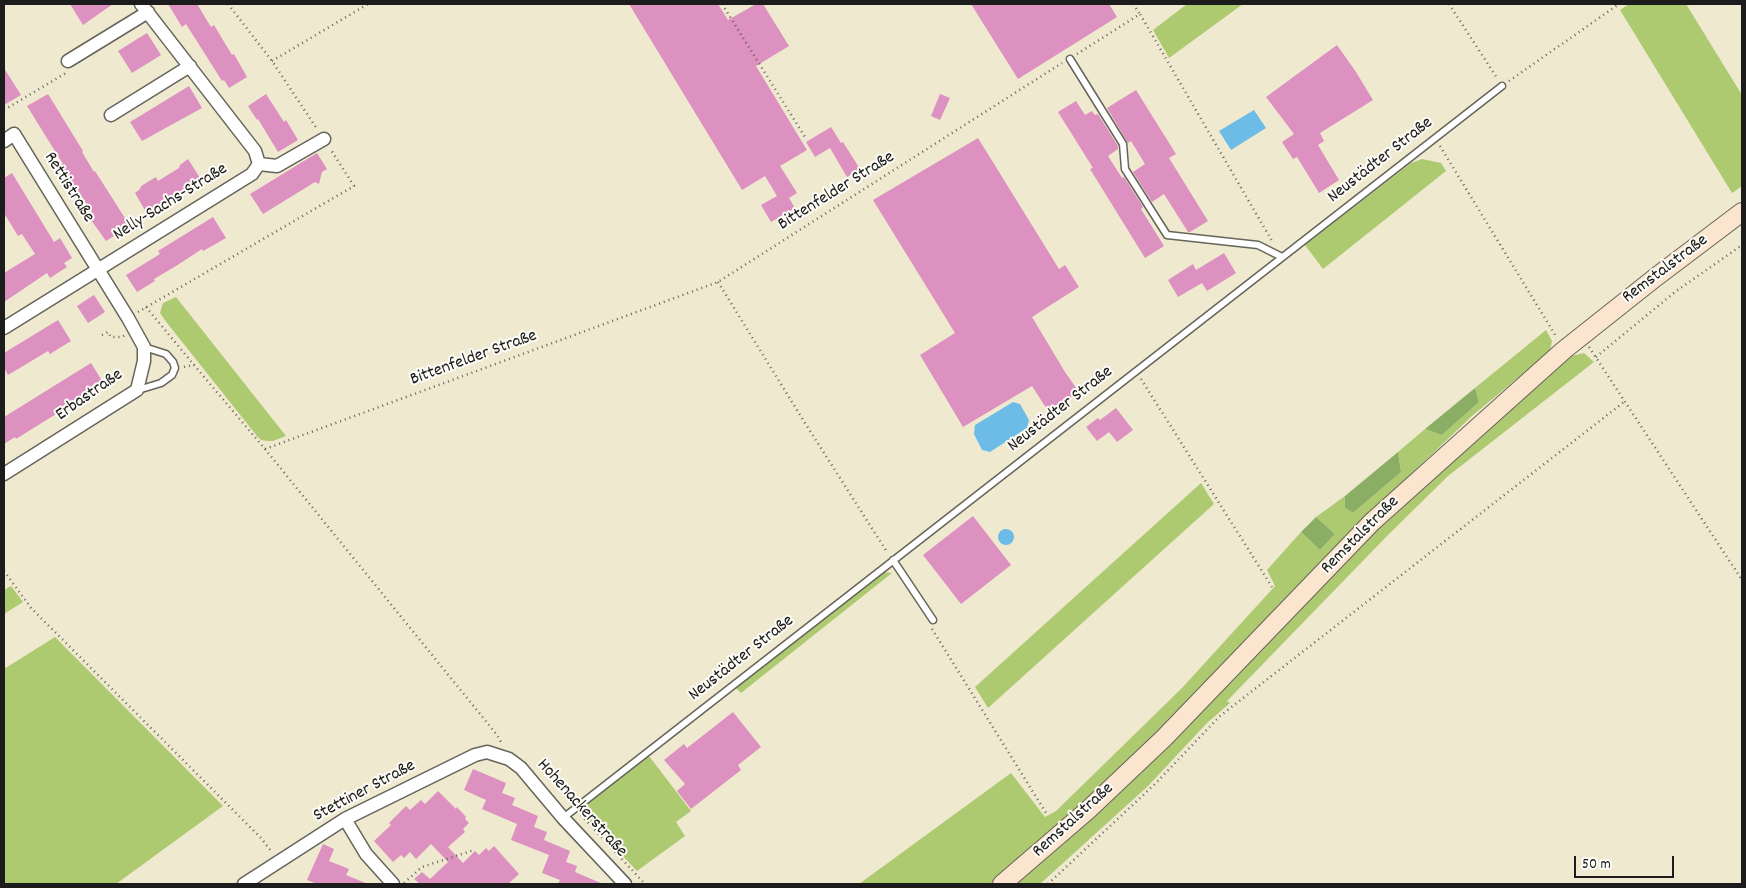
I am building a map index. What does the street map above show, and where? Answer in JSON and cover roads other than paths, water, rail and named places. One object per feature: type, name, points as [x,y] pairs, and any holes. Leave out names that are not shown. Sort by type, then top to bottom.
[{"type":"street","points":[[68,61],[144,8],[255,151],[259,164],[277,166],[324,139]]},
{"type":"street","points":[[111,115],[190,66]]},
{"type":"street","name":"Rettistraße","points":[[4,140],[14,134],[98,269]]},
{"type":"street","name":"Nelly-Sachs-Straße","points":[[4,328],[252,174],[259,164]]},
{"type":"street","name":"Remstalstraße","points":[[1002,884],[1088,810],[1164,738],[1372,522],[1564,350],[1742,212]]},
{"type":"street","points":[[98,269],[144,347]]},
{"type":"street","name":"Erbastraße","points":[[4,474],[137,390],[144,361],[144,347]]},
{"type":"street","name":"Stettiner Straße","points":[[244,884],[345,819],[475,755],[488,752],[509,759]]},
{"type":"street","name":"Hohenackerstraße","points":[[509,759],[521,768],[562,818],[625,884]]},
{"type":"street","points":[[345,819],[366,854],[393,884]]},
{"type":"lane","points":[[1070,59],[1124,144],[1125,169],[1167,235],[1258,245],[1282,257]]},
{"type":"lane","name":"Neustädter Straße","points":[[562,818],[1502,86]]},
{"type":"lane","points":[[137,390],[161,383],[172,375],[175,368],[173,362],[166,354],[144,347]]},
{"type":"lane","points":[[893,560],[933,620]]},
{"type":"water","points":[[1254,110],[1266,128],[1231,150],[1219,131]]},
{"type":"water","points":[[1013,402],[1020,404],[1029,420],[1027,428],[990,452],[982,450],[974,434],[975,425]]},
{"type":"water","points":[[1003,529],[1009,529],[1014,534],[1012,543],[1003,545],[998,540],[998,534]]}]
